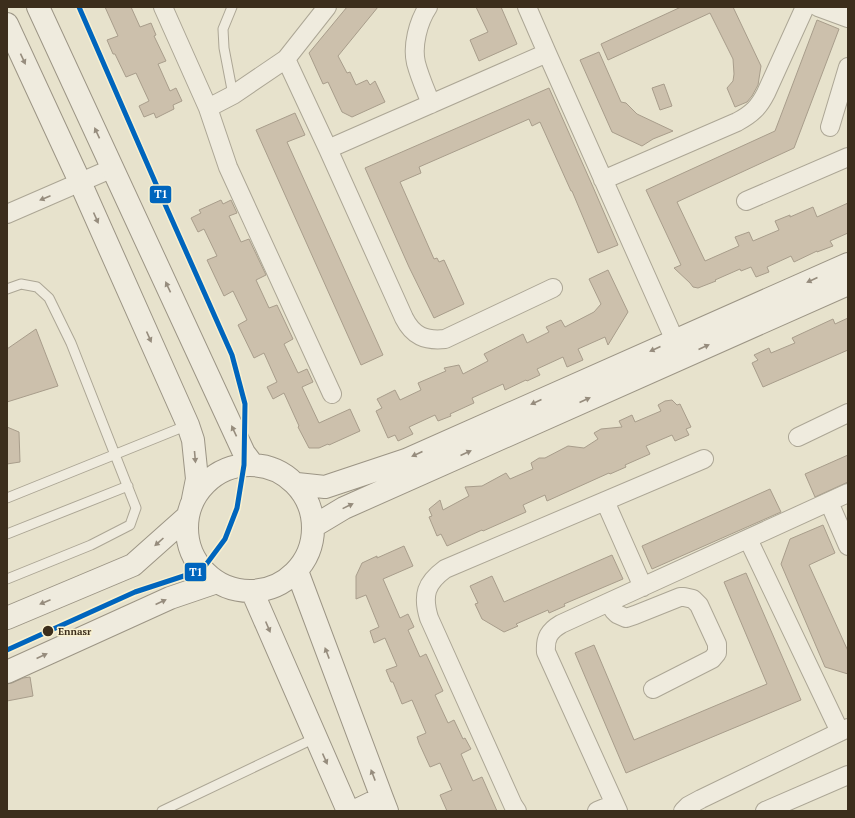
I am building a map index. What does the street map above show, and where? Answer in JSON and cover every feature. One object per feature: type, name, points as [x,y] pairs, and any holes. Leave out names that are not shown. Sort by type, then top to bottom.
[{"type":"main road","points":[[38,7],[244,453],[253,464]]},
{"type":"main road","points":[[7,24],[80,182],[194,440],[197,479],[191,508],[186,529],[193,559],[202,570],[217,582],[234,589],[252,591],[269,589],[284,582],[297,572],[307,558],[313,543],[314,526],[312,511],[306,497],[297,484],[287,476],[265,466],[253,464],[235,466],[218,473],[204,484],[191,508],[133,566],[7,618]]},
{"type":"main road","points":[[314,526],[344,508],[678,349],[848,264]]},
{"type":"main road","points":[[297,484],[325,487],[406,460],[678,349],[848,284]]},
{"type":"main road","points":[[297,572],[384,804],[355,811]]},
{"type":"main road","points":[[7,672],[170,598],[217,582]]},
{"type":"main road","points":[[252,591],[348,811]]},
{"type":"street","points":[[163,7],[208,108],[228,167],[332,394]]},
{"type":"street","points":[[208,108],[233,95],[286,59],[327,7]]},
{"type":"street","points":[[428,7],[418,28],[415,45],[416,62],[431,104]]},
{"type":"street","points":[[527,7],[678,349]]},
{"type":"street","points":[[603,180],[737,122],[755,110],[762,102],[805,7]]},
{"type":"street","points":[[818,7],[848,18]]},
{"type":"street","points":[[328,149],[547,53]]},
{"type":"street","points":[[286,59],[404,318],[413,331],[428,339],[445,339],[553,288]]},
{"type":"street","points":[[830,127],[848,67]]},
{"type":"street","points":[[746,201],[848,157]]},
{"type":"street","points":[[7,214],[113,168]]},
{"type":"street","points":[[798,436],[848,413]]},
{"type":"street","points":[[517,811],[429,618],[425,607],[425,596],[429,585],[436,576],[445,569],[704,459]]},
{"type":"street","points":[[597,811],[616,807],[546,652],[547,638],[550,632],[555,628],[848,493]]},
{"type":"street","points":[[604,501],[643,587]]},
{"type":"street","points":[[829,502],[848,546]]},
{"type":"street","points":[[683,811],[688,806],[700,799],[844,730],[748,539]]},
{"type":"street","points":[[609,603],[617,614],[626,618],[680,597],[693,599],[699,605],[717,644],[717,653],[712,659],[653,690]]},
{"type":"street","points":[[766,811],[848,775]]},
{"type":"lane","points":[[232,7],[223,29],[224,48],[233,95]]},
{"type":"lane","points":[[7,289],[21,284],[37,287],[49,298],[71,343],[136,508],[130,526],[90,545],[7,579]]},
{"type":"lane","points":[[7,498],[188,425]]},
{"type":"lane","points":[[7,534],[128,486]]},
{"type":"lane","points":[[162,811],[315,738]]},
{"type":"building","points":[[105,7],[131,7],[140,27],[151,23],[156,35],[154,36],[166,61],[158,64],[170,91],[176,88],[182,101],[173,105],[174,109],[156,118],[154,113],[144,117],[139,106],[149,101],[136,73],[126,77],[115,54],[113,54],[107,40],[118,36]]},
{"type":"building","points":[[347,7],[378,7],[338,56],[347,73],[350,72],[356,85],[367,80],[370,85],[375,81],[385,102],[352,117],[342,112],[328,82],[323,84],[309,53]]},
{"type":"building","points":[[476,7],[501,7],[517,44],[479,61],[470,40],[488,32]]},
{"type":"building","points":[[681,7],[733,7],[761,66],[758,85],[747,102],[735,107],[727,88],[733,81],[733,59],[710,13],[608,60],[601,44]]},
{"type":"building","points":[[817,20],[839,29],[794,148],[677,202],[705,261],[739,246],[735,237],[749,232],[753,241],[779,230],[775,221],[790,215],[790,217],[813,207],[817,217],[848,203],[848,233],[830,241],[833,246],[817,251],[794,262],[791,256],[767,267],[769,272],[756,277],[751,267],[741,271],[740,269],[698,288],[693,287],[674,268],[681,265],[646,190],[775,131]]},
{"type":"building","points":[[599,52],[621,102],[626,103],[637,114],[673,131],[653,139],[642,146],[612,132],[580,60]]},
{"type":"building","points":[[664,84],[672,106],[660,110],[652,88]]},
{"type":"building","points":[[549,88],[618,245],[598,253],[572,191],[540,122],[532,126],[529,119],[419,167],[421,173],[400,182],[434,259],[437,258],[439,262],[444,260],[464,304],[434,318],[409,267],[365,168]]},
{"type":"building","points":[[295,113],[305,135],[287,142],[383,355],[361,365],[256,130]]},
{"type":"building","points":[[221,200],[223,204],[231,200],[237,213],[229,216],[241,242],[249,239],[266,275],[256,280],[269,308],[277,305],[293,339],[284,344],[298,373],[307,369],[313,382],[302,387],[319,423],[350,409],[360,431],[329,445],[328,444],[319,448],[309,448],[298,427],[299,426],[284,393],[273,399],[267,387],[277,382],[264,353],[254,358],[238,325],[247,320],[233,291],[224,296],[207,260],[217,256],[204,229],[198,232],[191,218],[201,213],[199,210]]},
{"type":"building","points":[[608,270],[628,312],[608,345],[605,337],[578,349],[583,360],[567,367],[563,357],[537,369],[540,375],[527,381],[526,380],[505,390],[503,384],[472,398],[474,403],[450,414],[451,416],[438,421],[435,415],[409,427],[413,434],[398,441],[395,435],[388,438],[376,411],[382,408],[377,399],[395,390],[400,400],[421,390],[418,383],[446,371],[444,368],[459,365],[463,374],[488,361],[484,354],[523,334],[527,343],[549,332],[546,327],[561,320],[565,327],[594,312],[601,304],[589,279]]},
{"type":"building","points":[[848,318],[848,350],[763,387],[752,363],[758,360],[754,355],[769,348],[771,353],[795,343],[792,338],[833,319],[835,324]]},
{"type":"building","points":[[36,329],[58,386],[7,402],[7,349]]},
{"type":"building","points":[[672,400],[677,405],[680,404],[691,427],[686,429],[689,435],[675,441],[672,435],[646,446],[650,454],[625,465],[626,467],[610,474],[609,473],[547,501],[545,495],[523,505],[526,512],[447,546],[441,534],[437,536],[429,517],[432,516],[429,509],[440,500],[443,510],[469,496],[465,487],[482,486],[506,473],[510,479],[533,469],[531,463],[539,458],[545,458],[568,446],[584,448],[598,439],[594,433],[601,429],[622,427],[619,421],[632,415],[635,422],[661,411],[658,405],[665,401]]},
{"type":"building","points":[[7,427],[19,432],[20,462],[7,464]]},
{"type":"building","points":[[848,455],[848,482],[815,497],[805,474]]},
{"type":"building","points":[[770,489],[781,512],[652,569],[642,546]]},
{"type":"building","points":[[823,525],[835,553],[809,565],[848,651],[848,674],[825,667],[781,564],[790,539]]},
{"type":"building","points":[[404,546],[413,566],[383,579],[400,618],[408,614],[414,627],[408,630],[420,657],[426,654],[443,691],[435,695],[448,723],[454,720],[463,739],[465,738],[471,749],[461,754],[473,781],[482,777],[497,811],[447,811],[440,795],[452,790],[440,763],[430,767],[419,743],[417,737],[426,733],[412,700],[402,704],[393,682],[391,682],[386,670],[397,666],[385,638],[374,643],[370,631],[379,627],[366,595],[356,599],[356,576],[362,563]]},
{"type":"building","points":[[612,555],[623,579],[564,604],[565,606],[549,613],[548,610],[516,624],[518,626],[504,632],[482,619],[475,604],[478,603],[470,586],[492,576],[504,602]]},
{"type":"building","points":[[746,573],[801,700],[626,773],[575,653],[594,645],[634,740],[767,684],[724,582]]},
{"type":"building","points":[[30,677],[33,696],[7,701],[7,684]]},
{"type":"transit line","name":"T1","points":[[7,650],[135,592],[202,570],[225,539],[237,508],[244,465],[245,404],[232,355],[79,7]]},
{"type":"place","name":"Ennasr","points":[[48,631]]}]
